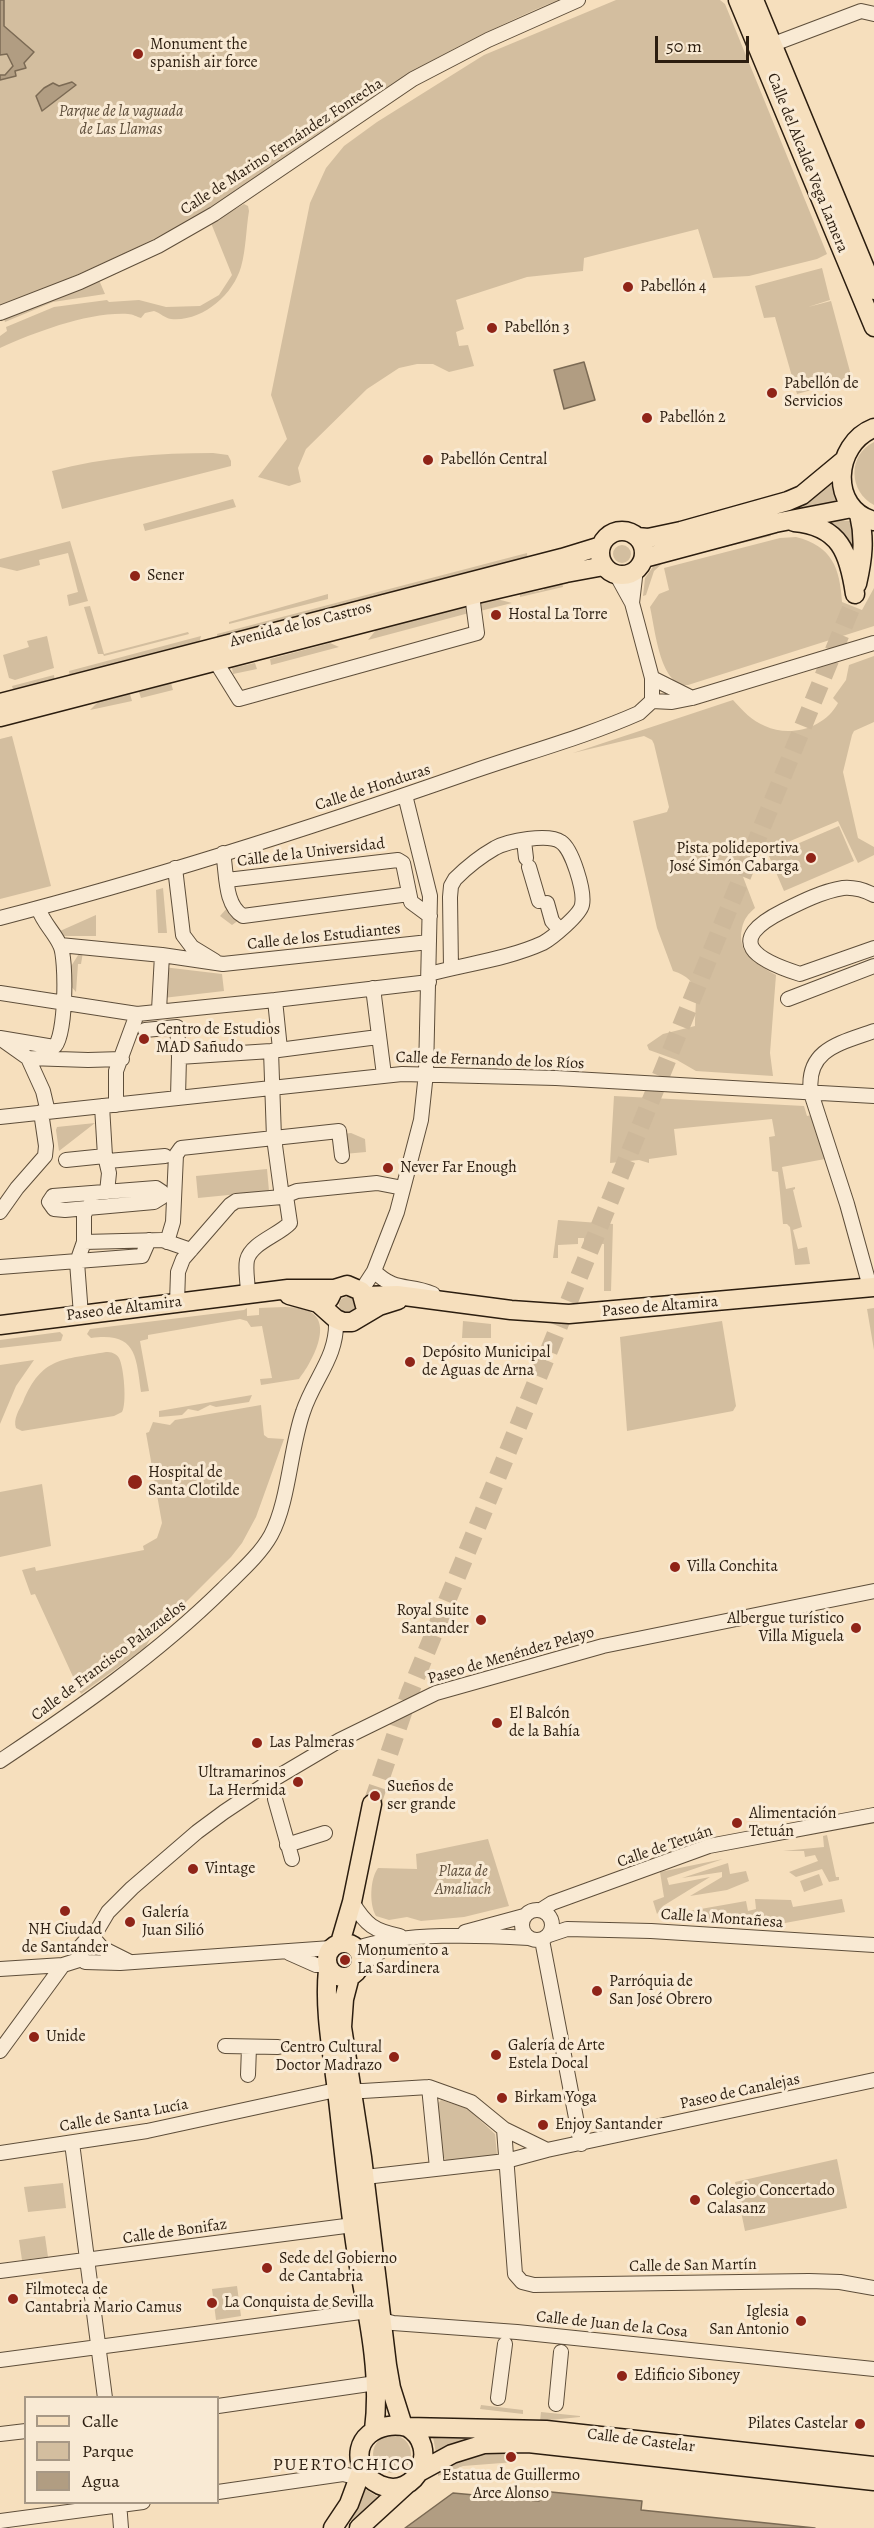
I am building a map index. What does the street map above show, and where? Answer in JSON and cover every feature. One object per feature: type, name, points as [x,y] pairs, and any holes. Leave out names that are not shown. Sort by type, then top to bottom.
[{"type":"main road","name":"Calle del Alcalde Vega Lamera","points":[[738,0],[874,327]]},
{"type":"main road","name":"Calle del Alcalde Vega Lamera","points":[[754,0],[874,290]]},
{"type":"main road","points":[[853,600],[864,553],[864,536],[862,514],[841,480],[843,461],[848,448],[874,414]]},
{"type":"main road","points":[[857,437],[874,428]]},
{"type":"main road","points":[[843,461],[802,495],[788,501],[648,538],[637,537],[623,531],[615,532],[607,536],[601,546],[600,554],[610,570],[625,574],[640,564],[783,521],[862,514]]},
{"type":"main road","points":[[783,521],[811,524],[833,535],[849,560],[853,600]]},
{"type":"main road","points":[[637,537],[642,544],[640,564]]},
{"type":"main road","name":"Avenida de los Castros","points":[[0,703],[527,568],[601,546]]},
{"type":"main road","points":[[853,600],[874,565]]},
{"type":"main road","name":"Avenida de los Castros","points":[[0,717],[472,595],[566,573],[610,570]]},
{"type":"main road","points":[[347,1285],[362,1294],[364,1312],[359,1318],[343,1323],[333,1317],[328,1301],[334,1289],[347,1285]]},
{"type":"main road","name":"Paseo de Altamira","points":[[362,1294],[417,1296],[511,1310],[569,1314],[872,1287]]},
{"type":"main road","name":"Paseo de Altamira","points":[[0,1325],[288,1289],[334,1289]]},
{"type":"main road","name":"Paseo de Altamira","points":[[272,1292],[318,1303],[333,1317]]},
{"type":"main road","name":"Paseo de Altamira","points":[[359,1318],[385,1304],[417,1296]]},
{"type":"main road","points":[[372,1804],[352,1902],[356,1926],[326,1995],[328,2029],[351,2090],[353,2225],[391,2388],[405,2426]]},
{"type":"main road","points":[[344,1957],[342,2027],[365,2177],[375,2316],[377,2399],[374,2430]]},
{"type":"main road","points":[[333,2528],[349,2504],[361,2473],[362,2445],[374,2430],[384,2425],[405,2426],[414,2431],[422,2442],[425,2457],[421,2471],[359,2528]]},
{"type":"main road","name":"Calle de Castelar","points":[[405,2426],[546,2430],[874,2466]]},
{"type":"main road","name":"Calle de Castelar","points":[[421,2471],[452,2454],[484,2444],[528,2443],[874,2481]]},
{"type":"main road","points":[[361,2473],[384,2487],[396,2488],[407,2484]]},
{"type":"street","name":"Calle de Marino Fernández Fontecha","points":[[0,313],[80,282],[158,246],[214,214],[414,80],[488,40],[578,0]]},
{"type":"street","points":[[771,45],[867,12]]},
{"type":"street","points":[[632,603],[640,564]]},
{"type":"street","points":[[610,570],[632,603],[652,678],[652,700],[672,702],[692,698],[874,643]]},
{"type":"street","name":"Avenida de los Castros","points":[[216,662],[239,699],[477,633],[472,595]]},
{"type":"street","points":[[652,678],[692,698]]},
{"type":"street","name":"Calle de Honduras","points":[[0,918],[175,868],[405,795],[631,717],[647,708],[652,700]]},
{"type":"street","points":[[362,1294],[374,1271],[403,1188],[421,1120],[426,1073],[430,896],[405,795]]},
{"type":"street","points":[[0,993],[136,1014],[373,988],[429,978],[451,968],[545,942],[560,930],[582,906],[578,878],[568,849],[554,838],[524,841],[496,848],[463,871],[451,886],[451,968]]},
{"type":"street","points":[[524,841],[538,901],[560,930]]},
{"type":"street","name":"Calle de la Universidad","points":[[223,853],[227,880],[230,897],[236,912],[243,916],[409,894],[403,863],[398,860],[227,880]]},
{"type":"street","points":[[175,868],[183,935],[192,947],[223,964]]},
{"type":"street","points":[[874,895],[857,888],[843,888],[796,904],[756,926],[751,941],[753,950],[762,959],[800,974],[874,948]]},
{"type":"street","points":[[409,894],[411,902],[430,916]]},
{"type":"street","points":[[0,1038],[54,1047],[58,1045],[65,1002],[62,986],[63,960],[60,945],[43,921],[38,908]]},
{"type":"street","points":[[159,1010],[162,955],[177,944],[183,935]]},
{"type":"street","name":"Calle de los Estudiantes","points":[[60,945],[162,955],[223,964],[429,942]]},
{"type":"street","points":[[788,999],[874,966]]},
{"type":"street","points":[[373,988],[384,1075]]},
{"type":"street","points":[[248,1294],[246,1263],[248,1255],[254,1248],[282,1231],[290,1223],[274,1138],[271,1088],[275,1050],[275,1000]]},
{"type":"street","points":[[81,1315],[76,1262],[84,1242],[84,1214],[102,1192],[109,1178],[106,1159],[109,1106],[116,1071],[136,1014]]},
{"type":"street","points":[[144,1030],[177,1027],[178,1097]]},
{"type":"street","points":[[872,1287],[811,1093],[810,1081],[820,1054],[834,1046],[874,1031]]},
{"type":"street","points":[[0,1038],[28,1058],[44,1091],[46,1146],[45,1156],[0,1212]]},
{"type":"street","points":[[179,1057],[275,1050],[378,1038]]},
{"type":"street","points":[[28,1058],[122,1059]]},
{"type":"street","name":"Calle de Fernando de los Ríos","points":[[0,1117],[384,1075],[426,1073],[874,1096]]},
{"type":"street","points":[[168,1242],[173,1222],[176,1155],[181,1148],[339,1131],[342,1156]]},
{"type":"street","points":[[66,1160],[165,1156]]},
{"type":"street","points":[[177,1303],[178,1272],[183,1259],[236,1201],[284,1197],[297,1191],[344,1180],[403,1188]]},
{"type":"street","points":[[156,1188],[162,1192],[162,1197],[154,1202],[89,1207],[54,1209],[49,1203],[53,1196],[156,1188]]},
{"type":"street","points":[[84,1242],[149,1240],[168,1242],[191,1250]]},
{"type":"street","points":[[0,1267],[142,1257],[149,1240]]},
{"type":"street","name":"Paseo de Altamira","points":[[374,1271],[392,1285],[415,1288],[445,1300]]},
{"type":"street","name":"Calle de Francisco Palazuelos","points":[[0,1761],[153,1652],[197,1615],[267,1540],[278,1518],[303,1412],[335,1343],[333,1317]]},
{"type":"street","name":"Paseo de Menéndez Pelayo","points":[[82,1959],[79,1948],[86,1940],[97,1949],[108,1912],[147,1874],[197,1832],[269,1782],[378,1720],[436,1693],[603,1646],[874,1591]]},
{"type":"street","points":[[269,1782],[276,1793],[275,1799],[292,1859]]},
{"type":"street","name":"Calle de Tetuán","points":[[546,1914],[552,1904],[709,1846],[874,1815]]},
{"type":"street","points":[[287,1845],[325,1833]]},
{"type":"street","points":[[352,1902],[360,1915],[378,1931],[414,1938],[540,1938],[552,1928],[546,1914]]},
{"type":"street","points":[[445,1937],[524,1916],[535,1910],[546,1914],[567,1929]]},
{"type":"street","points":[[524,1916],[523,1932],[540,1938]]},
{"type":"street","name":"Calle la Montañesa","points":[[540,1938],[567,1929],[651,1930],[874,1945]]},
{"type":"street","points":[[0,1969],[63,1965],[82,1959],[89,1963],[97,1949],[129,1962],[289,1953],[304,1949],[344,1957],[383,1950],[414,1938]]},
{"type":"street","points":[[540,1938],[581,2144]]},
{"type":"street","points":[[0,2051],[63,1965]]},
{"type":"street","points":[[225,2046],[278,2047]]},
{"type":"street","points":[[248,2075],[249,2047]]},
{"type":"street","name":"Paseo de Canalejas","points":[[365,2177],[506,2161],[547,2150],[874,2080]]},
{"type":"street","points":[[437,2168],[429,2087],[471,2102],[504,2129],[547,2150]]},
{"type":"street","name":"Calle de Santa Lucía","points":[[0,2153],[147,2131],[253,2101],[351,2090],[429,2087]]},
{"type":"street","points":[[504,2129],[506,2161]]},
{"type":"street","points":[[72,2143],[105,2396]]},
{"type":"street","name":"Calle de San Martín","points":[[506,2161],[515,2274],[522,2282],[534,2284],[809,2280],[840,2282],[874,2288]]},
{"type":"street","name":"Calle de Bonifaz","points":[[0,2271],[353,2225]]},
{"type":"street","name":"Calle de Juan de la Cosa","points":[[0,2360],[375,2316],[874,2369]]},
{"type":"street","points":[[498,2398],[505,2344]]},
{"type":"street","points":[[556,2404],[561,2352]]},
{"type":"street","points":[[219,2406],[376,2383]]},
{"type":"street","points":[[0,2434],[24,2431]]},
{"type":"street","points":[[219,2492],[361,2473]]},
{"type":"street","points":[[0,2521],[119,2504],[121,2528]]},
{"type":"green space","name":"Parque de la vaguada de Las Llamas","points":[[0,0],[558,0],[481,35],[407,75],[359,106],[275,168],[209,209],[142,245],[0,306]]},
{"type":"green space","points":[[616,0],[720,0],[725,4],[827,254],[817,259],[749,276],[713,278],[698,229],[584,258],[583,271],[527,277],[456,300],[464,329],[456,332],[459,346],[468,345],[474,366],[449,372],[433,364],[417,364],[399,368],[367,389],[306,449],[298,468],[301,482],[289,486],[258,477],[287,439],[271,395],[310,203],[326,168],[344,146],[377,122],[484,55]]},
{"type":"green space","points":[[244,204],[248,206],[249,211],[241,267],[224,297],[205,311],[183,319],[171,319],[154,311],[145,313],[141,318],[132,314],[96,316],[46,330],[0,348],[0,336],[7,331],[6,327],[54,307],[107,300],[109,302],[139,300],[166,307],[200,306],[219,295],[232,275],[211,223]]},
{"type":"green space","points":[[822,268],[830,300],[808,307],[831,301],[852,379],[797,394],[775,317],[764,318],[755,286]]},
{"type":"green space","points":[[99,280],[105,294],[53,302],[5,322],[3,317]]},
{"type":"green space","points":[[874,442],[874,505],[860,492],[854,474],[859,456]]},
{"type":"green space","points":[[213,453],[228,455],[231,466],[62,509],[52,471],[91,462],[132,457]]},
{"type":"green space","points":[[831,484],[838,502],[778,515],[778,512],[819,493]]},
{"type":"green space","points":[[233,499],[236,507],[145,531],[143,524]]},
{"type":"green space","points":[[821,519],[850,521],[855,531],[858,551],[851,551]]},
{"type":"green space","points":[[770,532],[771,536],[664,562],[654,571],[646,595],[643,596],[645,578],[655,564]]},
{"type":"green space","points":[[796,537],[818,546],[832,560],[839,579],[842,602],[862,610],[874,588],[874,626],[688,685],[679,683],[671,677],[660,655],[650,607],[659,594],[669,590],[664,568],[780,538]]},
{"type":"green space","points":[[70,541],[88,601],[69,606],[67,595],[78,592],[68,553],[39,560],[40,565],[17,571],[0,567],[0,559]]},
{"type":"green space","points":[[622,545],[628,548],[631,554],[628,560],[622,563],[616,560],[613,554],[616,548]]},
{"type":"green space","points":[[527,553],[528,560],[217,640],[217,634]]},
{"type":"green space","points":[[562,583],[563,587],[520,597],[520,594],[544,590],[544,587]]},
{"type":"green space","points":[[328,594],[328,599],[229,624],[229,622]]},
{"type":"green space","points":[[497,599],[512,603],[480,611],[478,604]]},
{"type":"green space","points":[[90,606],[104,654],[188,632],[189,634],[104,656],[98,654],[84,607]]},
{"type":"green space","points":[[467,606],[469,613],[368,640],[376,630]]},
{"type":"green space","points":[[47,636],[54,668],[15,680],[9,678],[3,655],[29,647],[27,641]]},
{"type":"green space","points":[[201,636],[199,643],[70,677],[69,671]]},
{"type":"green space","points":[[330,643],[339,647],[271,665],[270,659]]},
{"type":"green space","points":[[874,656],[874,722],[854,731],[843,772],[858,838],[874,847],[874,855],[858,863],[838,821],[745,860],[740,869],[755,908],[743,925],[742,945],[755,962],[776,975],[770,1053],[773,1076],[696,1071],[677,1060],[649,1050],[647,1045],[663,1034],[695,1026],[696,1000],[689,980],[673,971],[657,928],[633,821],[667,812],[669,807],[654,744],[652,740],[644,736],[573,753],[733,700],[752,718],[765,726],[785,731],[806,728],[825,719],[832,712],[838,703],[833,698],[846,680],[849,665]]},
{"type":"green space","points":[[255,663],[257,669],[233,674],[232,668]]},
{"type":"green space","points":[[54,675],[55,682],[14,693],[12,686]]},
{"type":"green space","points":[[171,683],[173,690],[141,698],[139,692]]},
{"type":"green space","points":[[130,694],[132,701],[90,710],[98,702]]},
{"type":"green space","points":[[12,736],[51,886],[0,899],[0,739]]},
{"type":"green space","name":"Pista polideportiva José Simón Cabarga","points":[[839,826],[854,861],[784,891],[769,856]]},
{"type":"green space","points":[[163,888],[167,933],[158,933],[156,890]]},
{"type":"green space","points":[[228,907],[239,920],[232,925],[220,916]]},
{"type":"green space","points":[[96,915],[96,936],[64,936],[60,931]]},
{"type":"green space","points":[[80,952],[83,952],[81,964],[78,964],[76,992],[68,983],[70,968]]},
{"type":"green space","points":[[163,967],[222,974],[224,991],[163,998]]},
{"type":"green space","points":[[614,1096],[804,1106],[807,1116],[811,1115],[825,1159],[782,1167],[786,1189],[795,1187],[793,1190],[802,1227],[793,1230],[798,1249],[807,1247],[810,1264],[795,1265],[790,1227],[783,1224],[778,1172],[772,1171],[769,1137],[775,1136],[772,1119],[674,1129],[677,1155],[649,1159],[649,1163],[639,1160],[610,1163]]},
{"type":"green space","points":[[95,1123],[59,1151],[57,1127]]},
{"type":"green space","points":[[351,1133],[365,1139],[366,1152],[344,1154],[342,1134]]},
{"type":"green space","points":[[267,1169],[269,1191],[198,1198],[196,1176]]},
{"type":"green space","points":[[558,1220],[613,1224],[611,1291],[604,1291],[604,1244],[584,1243],[584,1238],[578,1238],[578,1244],[558,1245],[558,1258],[553,1258]]},
{"type":"green space","points":[[347,1297],[355,1305],[347,1313],[339,1305]]},
{"type":"green space","points":[[282,1307],[301,1308],[315,1315],[320,1332],[318,1343],[299,1379],[261,1385],[260,1379],[272,1378],[262,1326],[251,1327],[247,1321],[240,1319],[148,1335],[148,1339],[140,1341],[149,1391],[141,1392],[135,1357],[131,1349],[117,1339],[91,1338],[87,1334],[90,1329],[247,1308],[247,1316],[259,1315],[259,1308]]},
{"type":"green space","points":[[874,1308],[874,1350],[867,1309]]},
{"type":"green space","points":[[463,1321],[491,1324],[491,1338],[462,1338]]},
{"type":"green space","points":[[722,1321],[736,1406],[733,1411],[627,1431],[620,1337]]},
{"type":"green space","points":[[60,1332],[63,1335],[61,1341],[0,1348],[0,1340]]},
{"type":"green space","points":[[106,1352],[116,1355],[121,1363],[125,1394],[122,1412],[114,1416],[22,1431],[16,1428],[17,1415],[30,1387],[46,1368],[66,1359]]},
{"type":"green space","points":[[34,1360],[16,1386],[0,1424],[0,1365]]},
{"type":"green space","points":[[252,1395],[249,1402],[216,1407],[210,1405],[198,1411],[188,1409],[182,1415],[159,1417],[159,1411]]},
{"type":"green space","points":[[261,1405],[264,1435],[268,1438],[284,1439],[256,1517],[242,1543],[231,1557],[152,1636],[145,1648],[81,1694],[35,1594],[31,1595],[22,1570],[35,1567],[36,1571],[144,1550],[143,1546],[157,1538],[162,1523],[146,1433],[149,1432],[153,1422],[170,1425],[175,1420]]},
{"type":"green space","points":[[42,1484],[51,1546],[0,1557],[0,1492]]},
{"type":"green space","points":[[827,1835],[836,1877],[839,1877],[839,1880],[829,1882],[822,1869],[796,1877],[789,1872],[818,1861],[815,1855],[805,1857],[804,1851],[783,1851],[824,1847],[823,1836]]},
{"type":"green space","name":"Plaza de Amaliach","points":[[488,1839],[509,1906],[464,1917],[421,1921],[407,1917],[389,1920],[376,1916],[371,1892],[373,1878],[378,1868],[417,1869],[416,1854]]},
{"type":"green space","points":[[723,1859],[667,1878],[669,1885],[710,1877],[663,1906],[657,1914],[653,1901],[664,1897],[660,1872]]},
{"type":"green space","points":[[728,1863],[730,1874],[746,1871],[749,1881],[727,1890],[690,1896],[722,1877],[722,1872],[682,1878]]},
{"type":"green space","points":[[819,1874],[823,1885],[804,1892],[800,1881]]},
{"type":"green space","points":[[755,1899],[791,1900],[793,1907],[842,1899],[845,1912],[774,1925],[660,1920],[678,1913],[746,1901],[748,1911],[756,1909]]},
{"type":"green space","points":[[345,1952],[351,1954],[353,1960],[351,1966],[345,1968],[339,1966],[337,1960],[339,1954]]},
{"type":"green space","points":[[441,2100],[468,2109],[495,2134],[497,2155],[447,2161],[443,2157],[438,2103]]},
{"type":"green space","points":[[837,2159],[847,2208],[745,2231],[735,2182]]},
{"type":"green space","points":[[63,2183],[66,2208],[28,2212],[24,2187]]},
{"type":"green space","points":[[45,2236],[48,2257],[22,2260],[19,2240]]},
{"type":"green space","points":[[237,2286],[241,2316],[216,2320],[212,2289]]},
{"type":"green space","points":[[481,2405],[523,2410],[523,2414],[480,2409]]},
{"type":"green space","points":[[541,2412],[580,2416],[580,2417],[540,2421]]},
{"type":"green space","points":[[432,2432],[494,2435],[436,2453]]},
{"type":"green space","points":[[392,2435],[405,2441],[411,2454],[405,2467],[392,2473],[379,2467],[373,2454],[379,2441]]},
{"type":"green space","points":[[496,2451],[515,2451],[515,2462],[463,2466],[438,2476],[438,2473],[458,2462]]},
{"type":"green space","points":[[365,2489],[378,2497],[347,2524]]},
{"type":"water","points":[[0,0],[4,0],[4,26],[34,52],[24,63],[26,68],[15,71],[16,76],[0,80],[0,75],[5,75],[13,66],[7,54],[0,55]]},
{"type":"water","points":[[72,82],[76,85],[42,111],[36,96],[44,88],[53,83],[59,86]]},
{"type":"water","points":[[584,362],[595,400],[564,409],[554,370]]},
{"type":"water","points":[[541,2491],[642,2501],[641,2510],[815,2528],[405,2528],[453,2493],[539,2501]]},
{"type":"tunnel","points":[[372,1804],[410,1692],[852,606]]},
{"type":"place","name":"Monument the spanish air force","points":[[138,54]]},
{"type":"place","name":"Pabellón 4","points":[[628,287]]},
{"type":"place","name":"Pabellón 3","points":[[492,328]]},
{"type":"place","name":"Pabellón de Servicios","points":[[772,393]]},
{"type":"place","name":"Pabellón 2","points":[[647,418]]},
{"type":"place","name":"Pabellón Central","points":[[428,460]]},
{"type":"place","name":"Sener","points":[[135,576]]},
{"type":"place","name":"Hostal La Torre","points":[[496,615]]},
{"type":"place","name":"Pista polideportiva José Simón Cabarga","points":[[811,858]]},
{"type":"place","name":"Centro de Estudios MAD Sañudo","points":[[144,1039]]},
{"type":"place","name":"Never Far Enough","points":[[388,1168]]},
{"type":"place","name":"Depósito Municipal de Aguas de Arna","points":[[410,1362]]},
{"type":"place","name":"Hospital de Santa Clotilde","points":[[135,1482]]},
{"type":"place","name":"Villa Conchita","points":[[675,1567]]},
{"type":"place","name":"Royal Suite Santander","points":[[481,1620]]},
{"type":"place","name":"Albergue turístico Villa Miguela","points":[[856,1628]]},
{"type":"place","name":"El Balcón de la Bahía","points":[[497,1723]]},
{"type":"place","name":"Las Palmeras","points":[[257,1743]]},
{"type":"place","name":"Ultramarinos La Hermida","points":[[298,1782]]},
{"type":"place","name":"Sueños de ser grande","points":[[375,1796]]},
{"type":"place","name":"Alimentación Tetuán","points":[[737,1823]]},
{"type":"place","name":"Vintage","points":[[193,1869]]},
{"type":"place","name":"NH Ciudad de Santander","points":[[65,1911]]},
{"type":"place","name":"Galería Juan Silió","points":[[130,1922]]},
{"type":"place","name":"Monumento a La Sardinera","points":[[345,1960]]},
{"type":"place","name":"Parróquia de San José Obrero","points":[[597,1991]]},
{"type":"place","name":"Unide","points":[[34,2037]]},
{"type":"place","name":"Galería de Arte Estela Docal","points":[[496,2055]]},
{"type":"place","name":"Centro Cultural Doctor Madrazo","points":[[394,2057]]},
{"type":"place","name":"Birkam Yoga","points":[[502,2098]]},
{"type":"place","name":"Enjoy Santander","points":[[543,2125]]},
{"type":"place","name":"Colegio Concertado Calasanz","points":[[695,2200]]},
{"type":"place","name":"Sede del Gobierno de Cantabria","points":[[267,2268]]},
{"type":"place","name":"Filmoteca de Cantabria Mario Camus","points":[[13,2299]]},
{"type":"place","name":"La Conquista de Sevilla","points":[[212,2303]]},
{"type":"place","name":"Iglesia San Antonio","points":[[801,2321]]},
{"type":"place","name":"Edificio Siboney","points":[[622,2376]]},
{"type":"place","name":"Pilates Castelar","points":[[860,2424]]},
{"type":"place","name":"Estatua de Guillermo Arce Alonso","points":[[511,2457]]},
{"type":"district","name":"PUERTO CHICO","points":[[344,2466]]}]
